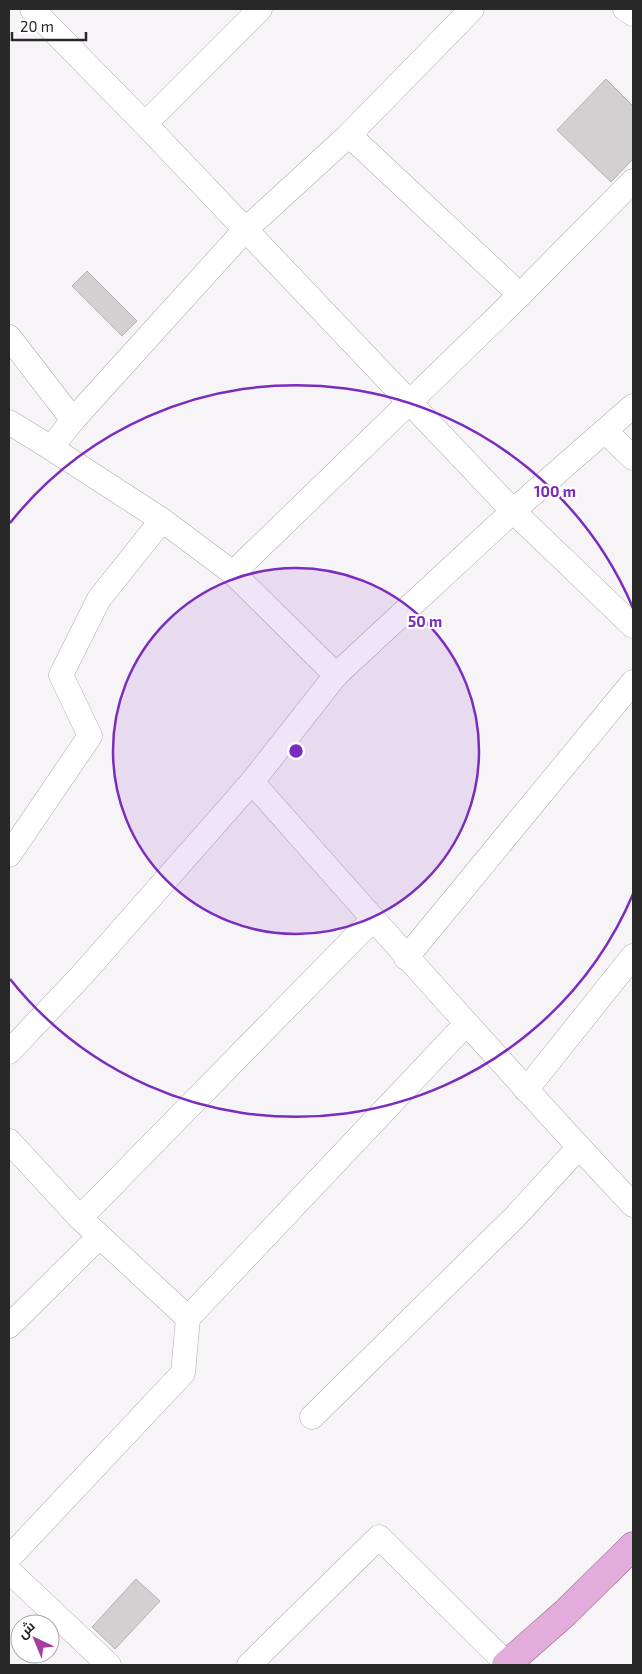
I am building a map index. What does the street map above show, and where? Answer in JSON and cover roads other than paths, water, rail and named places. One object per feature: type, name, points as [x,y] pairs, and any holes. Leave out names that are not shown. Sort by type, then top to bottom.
[{"type":"main road","points":[[506,1665],[565,1614],[633,1546]]},
{"type":"street","points":[[32,9],[145,124],[513,511],[633,626]]},
{"type":"street","points":[[51,448],[73,420],[245,230],[349,135],[472,9]]},
{"type":"street","points":[[625,9],[633,14]]},
{"type":"street","points":[[145,124],[246,13]]},
{"type":"street","points":[[349,135],[520,295]]},
{"type":"street","points":[[233,573],[520,295],[633,181]]},
{"type":"street","points":[[9,337],[73,420]]},
{"type":"street","points":[[9,1052],[82,975],[252,782],[336,675],[513,511],[633,406]]},
{"type":"street","points":[[9,422],[162,520],[233,573],[336,675]]},
{"type":"street","points":[[605,431],[633,458]]},
{"type":"street","points":[[9,855],[90,736],[61,675],[99,598],[162,520]]},
{"type":"street","points":[[406,958],[633,682]]},
{"type":"street","points":[[252,782],[406,958],[633,1205]]},
{"type":"street","points":[[80,1218],[373,919]]},
{"type":"street","points":[[526,1090],[633,956]]},
{"type":"street","points":[[9,1558],[183,1373],[188,1318],[466,1024]]},
{"type":"street","points":[[9,1141],[80,1218],[188,1318]]},
{"type":"street","points":[[312,1417],[515,1216],[579,1147]]},
{"type":"street","points":[[9,1326],[99,1236]]},
{"type":"street","points":[[249,1665],[379,1537],[506,1665]]},
{"type":"street","points":[[9,1571],[109,1665]]}]
